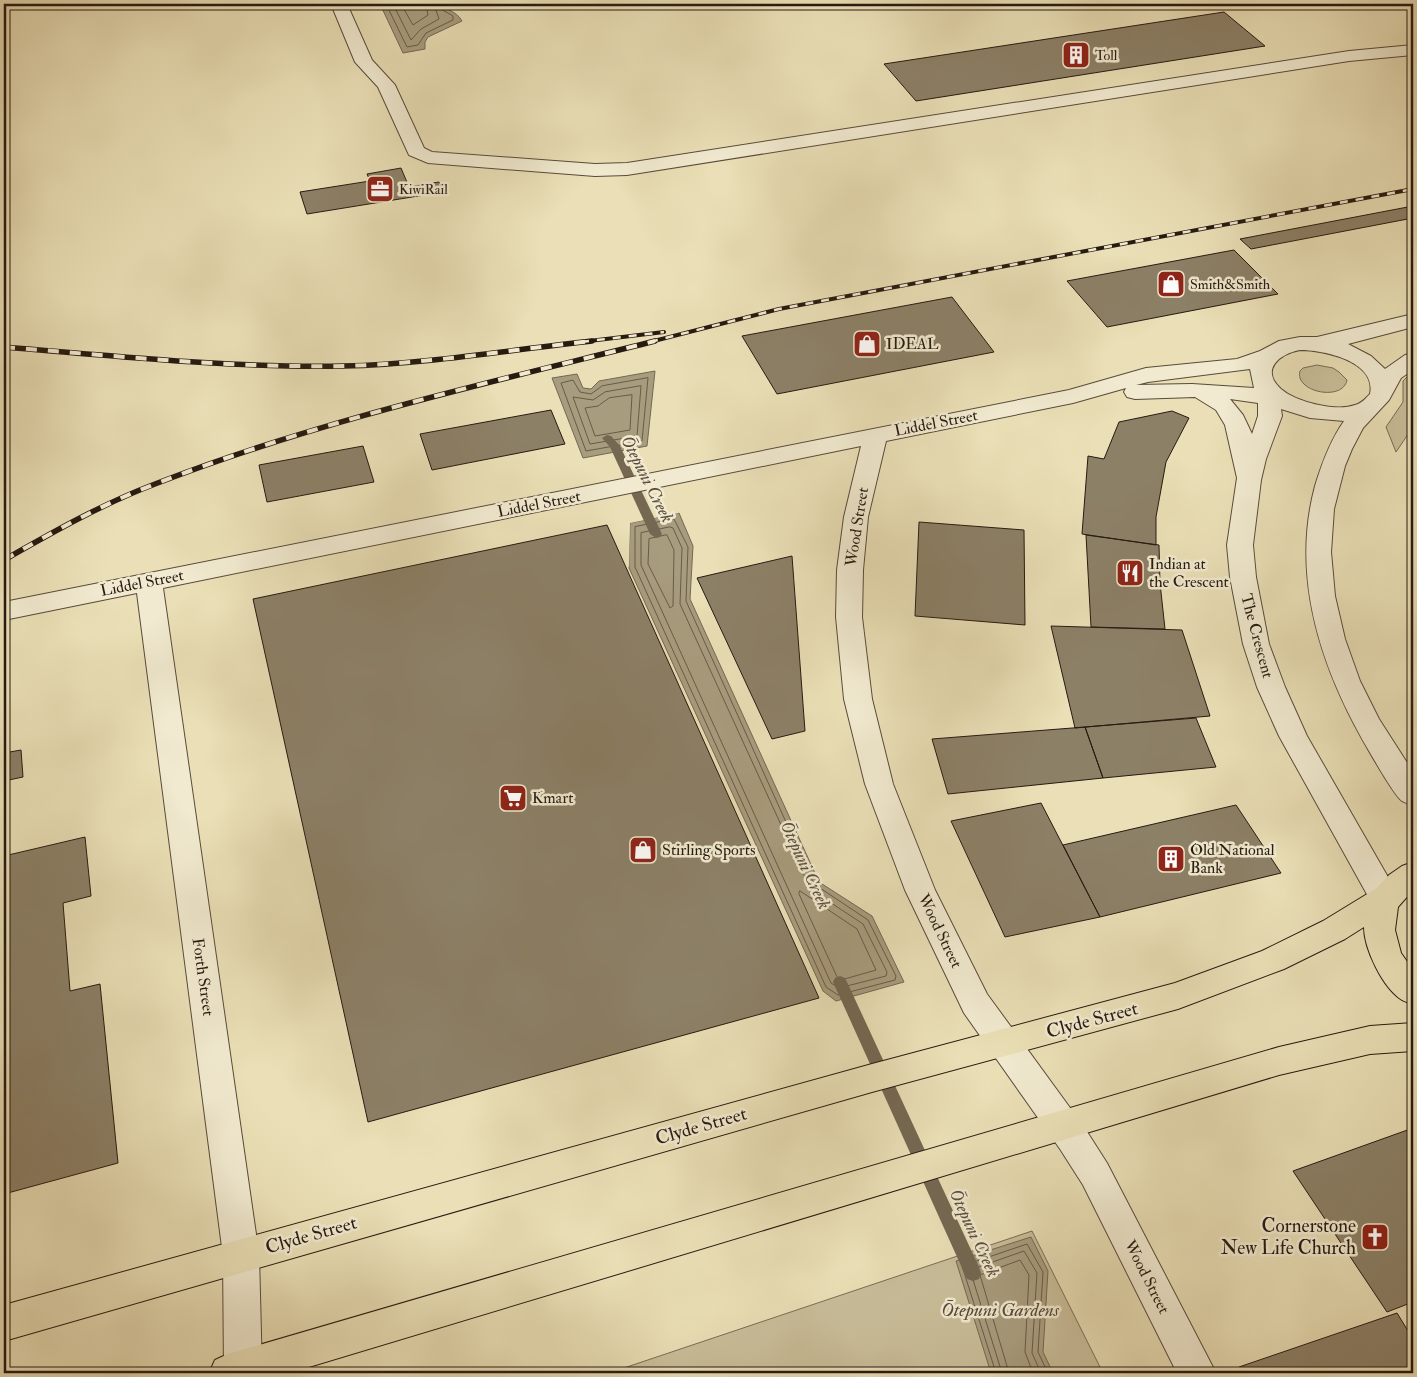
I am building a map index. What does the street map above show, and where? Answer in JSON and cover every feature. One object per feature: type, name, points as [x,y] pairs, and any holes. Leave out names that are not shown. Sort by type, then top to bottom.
[{"type":"highway","name":"Clyde Street","points":[[4,1323],[872,1078],[1005,1044],[1178,996],[1225,980],[1273,960],[1334,930],[1385,898],[1398,883],[1413,874]]},
{"type":"highway","points":[[1385,898],[1378,920],[1381,945],[1395,971],[1413,991]]},
{"type":"highway","points":[[238,1372],[1279,1061],[1370,1040],[1413,1036]]},
{"type":"highway","points":[[1334,1048],[1375,1044],[1413,1048]]},
{"type":"street","points":[[339,4],[364,62],[386,85],[416,151],[428,157],[611,170],[1349,56],[1413,50]]},
{"type":"street","name":"Liddel Street","points":[[4,611],[1074,396],[1154,373],[1240,365],[1268,356],[1278,350],[1355,336],[1413,320]]},
{"type":"street","points":[[1305,344],[1338,349],[1368,363],[1377,372],[1382,382],[1376,399]]},
{"type":"street","name":"The Crescent","points":[[1268,356],[1262,363],[1260,372],[1266,389],[1270,416],[1254,458],[1240,545],[1243,577],[1256,644],[1271,687],[1293,736],[1385,898]]},
{"type":"street","points":[[1413,360],[1392,374],[1376,399],[1354,420],[1341,445],[1323,498],[1318,554],[1321,592],[1327,622],[1339,659],[1355,699],[1381,748],[1413,794]]},
{"type":"street","name":"Liddel Street","points":[[1074,396],[1162,390],[1250,394],[1266,389],[1310,411],[1344,414],[1360,411],[1376,399]]},
{"type":"street","points":[[1199,391],[1218,400],[1235,418],[1239,428],[1249,480]]},
{"type":"street","name":"Wood Street","points":[[875,436],[856,517],[850,570],[849,617],[858,699],[879,784],[920,890],[975,1003],[1095,1174],[1196,1373]]},
{"type":"street","name":"Forth Street","points":[[148,582],[241,1255],[238,1372]]},
{"type":"green space","points":[[1317,365],[1333,368],[1339,372],[1347,380],[1344,387],[1337,391],[1320,392],[1304,384],[1300,378],[1300,371],[1303,368]]},
{"type":"green space","points":[[1413,371],[1413,427],[1396,452],[1386,427],[1403,402],[1403,381]]},
{"type":"green space","name":"Ōtepuni Gardens","points":[[1032,1231],[1103,1373],[609,1373]]},
{"type":"water","points":[[380,4],[437,6],[448,9],[462,21],[428,37],[425,42],[425,49],[403,53]]},
{"type":"water","points":[[655,371],[647,446],[583,458],[552,378],[577,374],[583,388],[591,389],[599,381]]},
{"type":"water","points":[[679,513],[693,546],[690,599],[819,882],[872,916],[904,982],[836,1001],[823,991],[629,568],[630,523]]},
{"type":"water","points":[[1031,1237],[1048,1271],[1043,1352],[1053,1373],[991,1373],[956,1261]]},
{"type":"pier","points":[[677,511],[679,513],[630,523],[629,568],[627,562],[628,521]]},
{"type":"building","name":"Toll","points":[[1224,12],[1265,46],[916,101],[884,64]]},
{"type":"building","name":"KiwiRail","points":[[401,168],[409,187],[439,182],[443,192],[307,214],[300,192],[370,181],[367,174]]},
{"type":"building","points":[[1413,206],[1413,218],[1251,249],[1240,239]]},
{"type":"building","points":[[1234,250],[1278,294],[1107,327],[1067,281]]},
{"type":"building","name":"IDEAL","points":[[952,297],[994,352],[777,394],[742,336]]},
{"type":"building","points":[[551,410],[565,444],[432,470],[420,434]]},
{"type":"building","points":[[1172,411],[1189,418],[1166,462],[1156,517],[1156,545],[1082,534],[1088,456],[1104,459],[1119,422]]},
{"type":"building","points":[[363,446],[374,482],[267,502],[259,465]]},
{"type":"building","points":[[919,522],[1024,530],[1025,625],[915,616]]},
{"type":"building","name":"Kmart","points":[[607,525],[819,998],[368,1122],[253,599]]},
{"type":"building","points":[[1086,535],[1159,545],[1160,583],[1165,629],[1091,627]]},
{"type":"building","points":[[792,556],[805,731],[772,739],[697,578]]},
{"type":"building","points":[[1051,626],[1182,630],[1210,716],[1075,728]]},
{"type":"building","points":[[1196,718],[1216,767],[1103,778],[1085,727]]},
{"type":"building","points":[[1085,727],[1103,778],[948,794],[932,739]]},
{"type":"building","points":[[21,750],[23,777],[4,781],[4,753]]},
{"type":"building","points":[[1041,803],[1100,917],[1005,937],[951,821]]},
{"type":"building","name":"Old National Bank","points":[[1236,805],[1281,873],[1100,917],[1063,845]]},
{"type":"building","points":[[85,837],[91,896],[63,903],[70,991],[100,984],[118,1163],[4,1194],[4,856]]},
{"type":"building","name":"Cornerstone New Life Church","points":[[1413,1128],[1413,1302],[1387,1312],[1293,1171]]},
{"type":"building","points":[[1397,1313],[1413,1339],[1413,1373],[1243,1373],[1239,1367]]},
{"type":"waterway","name":"Ōtepuni Creek","points":[[607,438],[615,446],[656,534]]},
{"type":"waterway","name":"Ōtepuni Creek","points":[[840,982],[973,1273]]},
{"type":"railway","points":[[650,342],[779,309],[1413,189]]},
{"type":"railway","points":[[581,342],[664,332]]},
{"type":"railway","points":[[4,347],[216,363],[343,366],[436,360],[592,341]]},
{"type":"railway","points":[[4,560],[116,500],[216,461],[340,422],[466,388],[655,341]]},
{"type":"place","name":"Toll","points":[[1076,55]]},
{"type":"place","name":"KiwiRail","points":[[380,189]]},
{"type":"place","name":"Smith&Smith","points":[[1171,284]]},
{"type":"place","name":"IDEAL","points":[[867,344]]},
{"type":"place","name":"Indian at the Crescent","points":[[1130,573]]},
{"type":"place","name":"Kmart","points":[[513,798]]},
{"type":"place","name":"Stirling Sports","points":[[643,850]]},
{"type":"place","name":"Old National Bank","points":[[1171,859]]},
{"type":"place","name":"Cornerstone New Life Church","points":[[1375,1237]]}]
